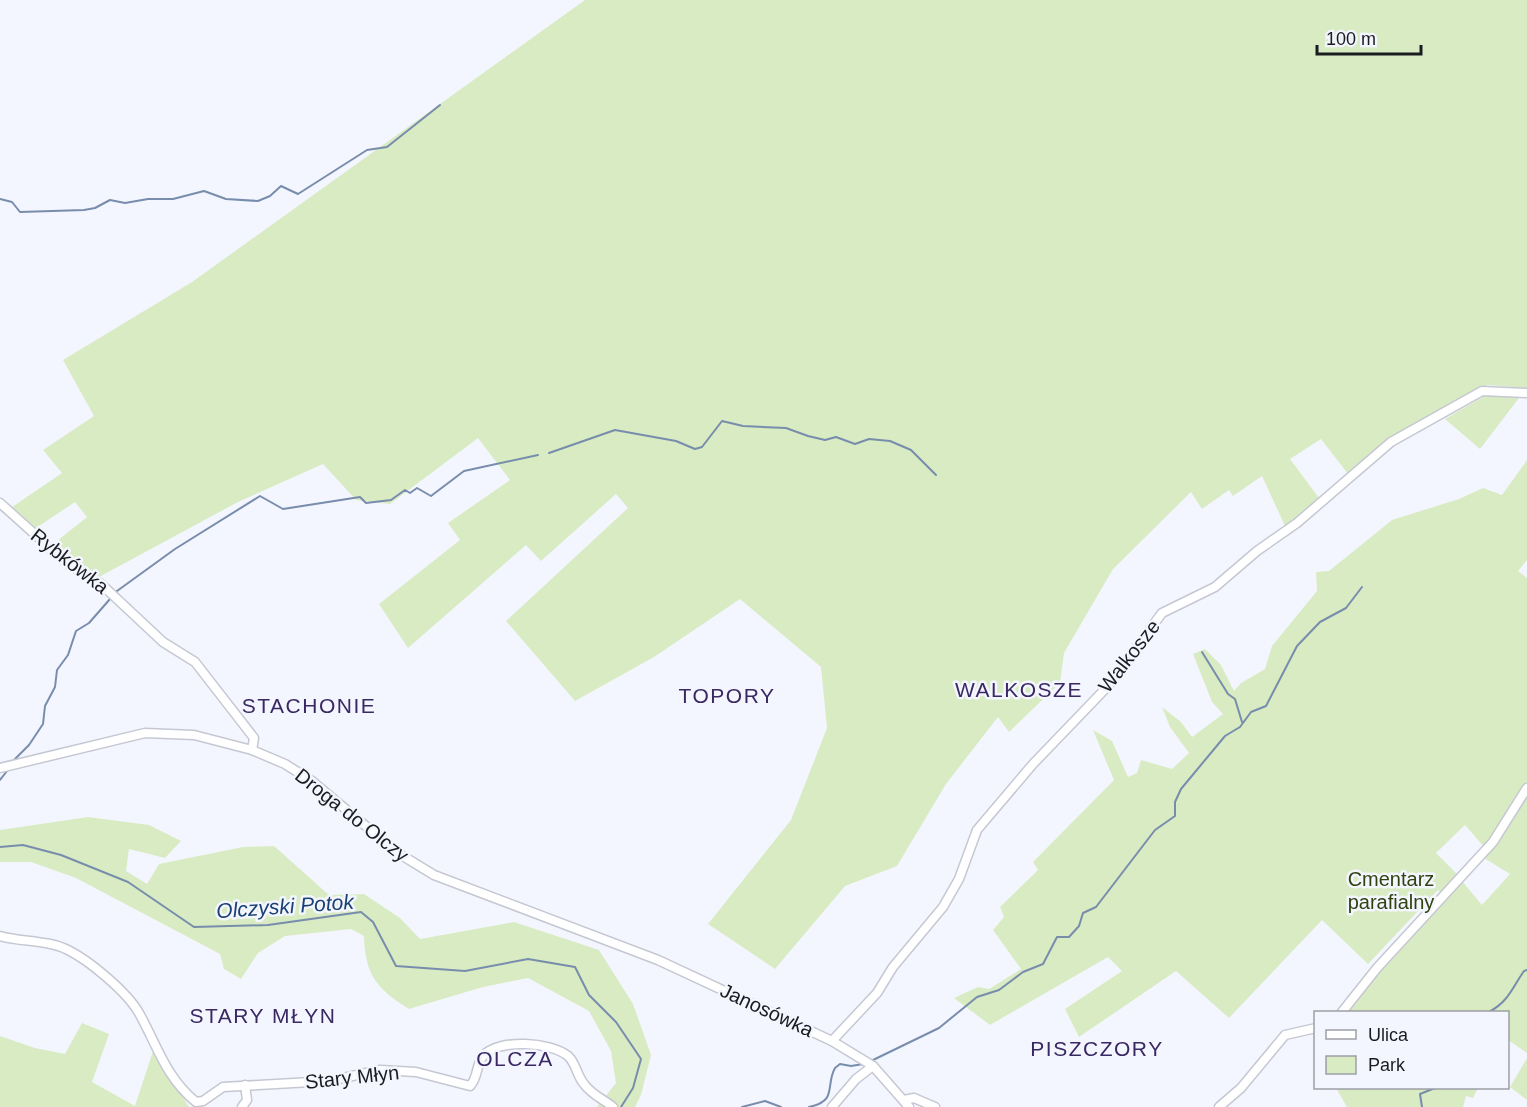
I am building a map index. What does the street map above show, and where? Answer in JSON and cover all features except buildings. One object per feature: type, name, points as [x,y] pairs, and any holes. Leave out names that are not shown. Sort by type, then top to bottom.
[{"type":"street","name":"Walkosze","points":[[832,1041],[837,1032],[877,993],[893,967],[943,907],[959,879],[977,830],[1033,764],[1108,686],[1162,613],[1215,587],[1257,551],[1297,523],[1391,442],[1482,391],[1527,393]]},
{"type":"street","name":"Rybkówka","points":[[0,503],[68,564],[101,584],[164,642],[185,653],[211,680],[254,738],[252,750]]},
{"type":"street","name":"Droga do Olczy","points":[[0,768],[145,733],[194,735],[252,750],[290,767],[318,785],[398,853],[434,875],[658,960]]},
{"type":"street","points":[[1343,1011],[1377,968],[1466,874],[1493,842],[1527,788]]},
{"type":"street","name":"Stary Młyn","points":[[0,936],[18,941],[56,945],[69,950],[116,984],[138,1011],[168,1072],[196,1101],[203,1101],[223,1087],[329,1081],[380,1070],[398,1070],[429,1075],[467,1087],[472,1084],[478,1066],[487,1053],[506,1046],[533,1044],[553,1048],[566,1054],[588,1090],[610,1104]]},
{"type":"street","name":"Janosówka","points":[[658,960],[832,1041],[873,1066],[906,1103]]},
{"type":"street","points":[[1219,1107],[1241,1088],[1285,1035],[1314,1028]]},
{"type":"street","points":[[832,1107],[856,1079],[873,1066]]},
{"type":"street","points":[[242,1107],[247,1100],[245,1085]]},
{"type":"street","points":[[906,1103],[914,1098],[935,1107]]},
{"type":"green space","points":[[585,0],[1527,0],[1527,388],[1488,385],[1411,426],[1348,474],[1321,439],[1290,459],[1319,498],[1285,526],[1262,476],[1233,496],[1229,490],[1202,509],[1191,492],[1113,569],[1064,653],[1060,683],[1009,732],[998,717],[946,784],[897,866],[845,886],[775,969],[708,924],[791,820],[827,728],[821,667],[740,599],[654,657],[575,701],[506,621],[628,508],[616,494],[541,561],[526,545],[408,648],[379,604],[460,540],[448,523],[510,480],[478,438],[390,504],[356,500],[323,464],[238,502],[99,577],[52,545],[87,517],[75,502],[36,528],[12,507],[62,473],[43,450],[94,416],[63,360],[192,282]]},
{"type":"green space","points":[[1488,394],[1522,394],[1480,449],[1445,419]]},
{"type":"green space","name":"Cmentarz parafialny","points":[[1527,460],[1527,560],[1518,571],[1527,578],[1527,783],[1485,848],[1465,825],[1436,853],[1459,876],[1442,894],[1438,890],[1368,964],[1322,920],[1229,1018],[1176,971],[1079,1037],[1065,1009],[1122,971],[1108,957],[990,1025],[954,998],[978,987],[989,989],[1021,969],[993,930],[1004,917],[1000,907],[1038,870],[1033,862],[1114,780],[1093,730],[1112,741],[1128,777],[1137,773],[1141,760],[1172,769],[1189,753],[1170,727],[1162,707],[1181,722],[1192,737],[1223,714],[1212,702],[1193,654],[1205,649],[1221,665],[1234,691],[1241,683],[1265,669],[1272,646],[1317,591],[1316,572],[1329,571],[1392,520],[1459,499],[1483,488],[1502,495]]},
{"type":"green space","points":[[1527,794],[1527,1053],[1509,1041],[1509,1011],[1345,1011],[1377,972],[1462,881],[1482,905],[1510,874],[1484,858]]},
{"type":"green space","points":[[88,817],[149,825],[181,841],[165,858],[129,849],[126,871],[147,884],[159,864],[243,847],[274,846],[329,895],[364,894],[400,918],[420,939],[514,922],[599,950],[633,1004],[651,1055],[641,1095],[635,1107],[597,1107],[616,1083],[611,1051],[589,1011],[528,978],[483,987],[409,1009],[389,995],[375,980],[367,961],[364,936],[351,929],[285,936],[258,953],[241,979],[224,969],[220,954],[76,878],[31,862],[0,862],[0,830]]},
{"type":"green space","points":[[82,1023],[109,1034],[92,1082],[135,1106],[153,1051],[189,1107],[0,1107],[0,1036],[35,1048],[65,1054]]},
{"type":"green space","points":[[1527,1058],[1527,1100],[1510,1087]]},
{"type":"green space","points":[[1337,1089],[1478,1089],[1473,1098],[1466,1096],[1463,1107],[1347,1107]]},
{"type":"waterway","points":[[0,199],[12,202],[20,212],[84,210],[95,208],[110,200],[125,203],[148,199],[173,199],[204,191],[226,199],[258,201],[270,196],[281,186],[298,194],[367,150],[387,147],[440,105]]},
{"type":"waterway","points":[[549,453],[615,430],[676,441],[695,449],[702,447],[722,421],[743,426],[786,428],[825,440],[836,437],[855,444],[869,439],[890,441],[911,450],[936,475]]},
{"type":"waterway","points":[[13,761],[29,745],[43,724],[45,706],[55,687],[57,670],[68,655],[76,631],[89,623],[117,591],[175,549],[260,496],[283,509],[360,497],[366,503],[391,500],[405,490],[410,493],[417,488],[431,496],[464,471],[538,455]]},
{"type":"waterway","points":[[871,1061],[939,1028],[977,997],[999,990],[1023,972],[1043,964],[1057,937],[1069,937],[1079,926],[1083,913],[1096,907],[1155,830],[1175,816],[1175,802],[1181,789],[1225,736],[1240,727],[1251,712],[1266,706],[1297,646],[1320,622],[1346,608],[1362,587]]},
{"type":"waterway","points":[[1202,652],[1228,694],[1235,699],[1242,722]]},
{"type":"waterway","points":[[0,780],[7,771]]},
{"type":"waterway","name":"Olczyski Potok","points":[[0,847],[23,845],[61,855],[128,882],[194,927],[268,925],[361,912],[373,922],[396,966],[465,971],[528,959],[575,967],[589,995],[616,1022],[641,1059],[633,1088],[621,1107]]},
{"type":"waterway","points":[[1491,1011],[1506,999],[1524,971],[1527,970]]},
{"type":"waterway","points":[[809,1107],[824,1101],[827,1097],[832,1075],[840,1064],[851,1066],[863,1064]]},
{"type":"waterway","points":[[1422,1107],[1420,1094],[1432,1089]]},
{"type":"waterway","points":[[742,1107],[765,1101],[781,1107]]},
{"type":"district","name":"WALKOSZE","points":[[1019,689]]},
{"type":"district","name":"TOPORY","points":[[727,695]]},
{"type":"district","name":"STACHONIE","points":[[309,705]]},
{"type":"district","name":"STARY MŁYN","points":[[263,1015]]},
{"type":"district","name":"PISZCZORY","points":[[1097,1048]]},
{"type":"district","name":"OLCZA","points":[[515,1058]]}]
